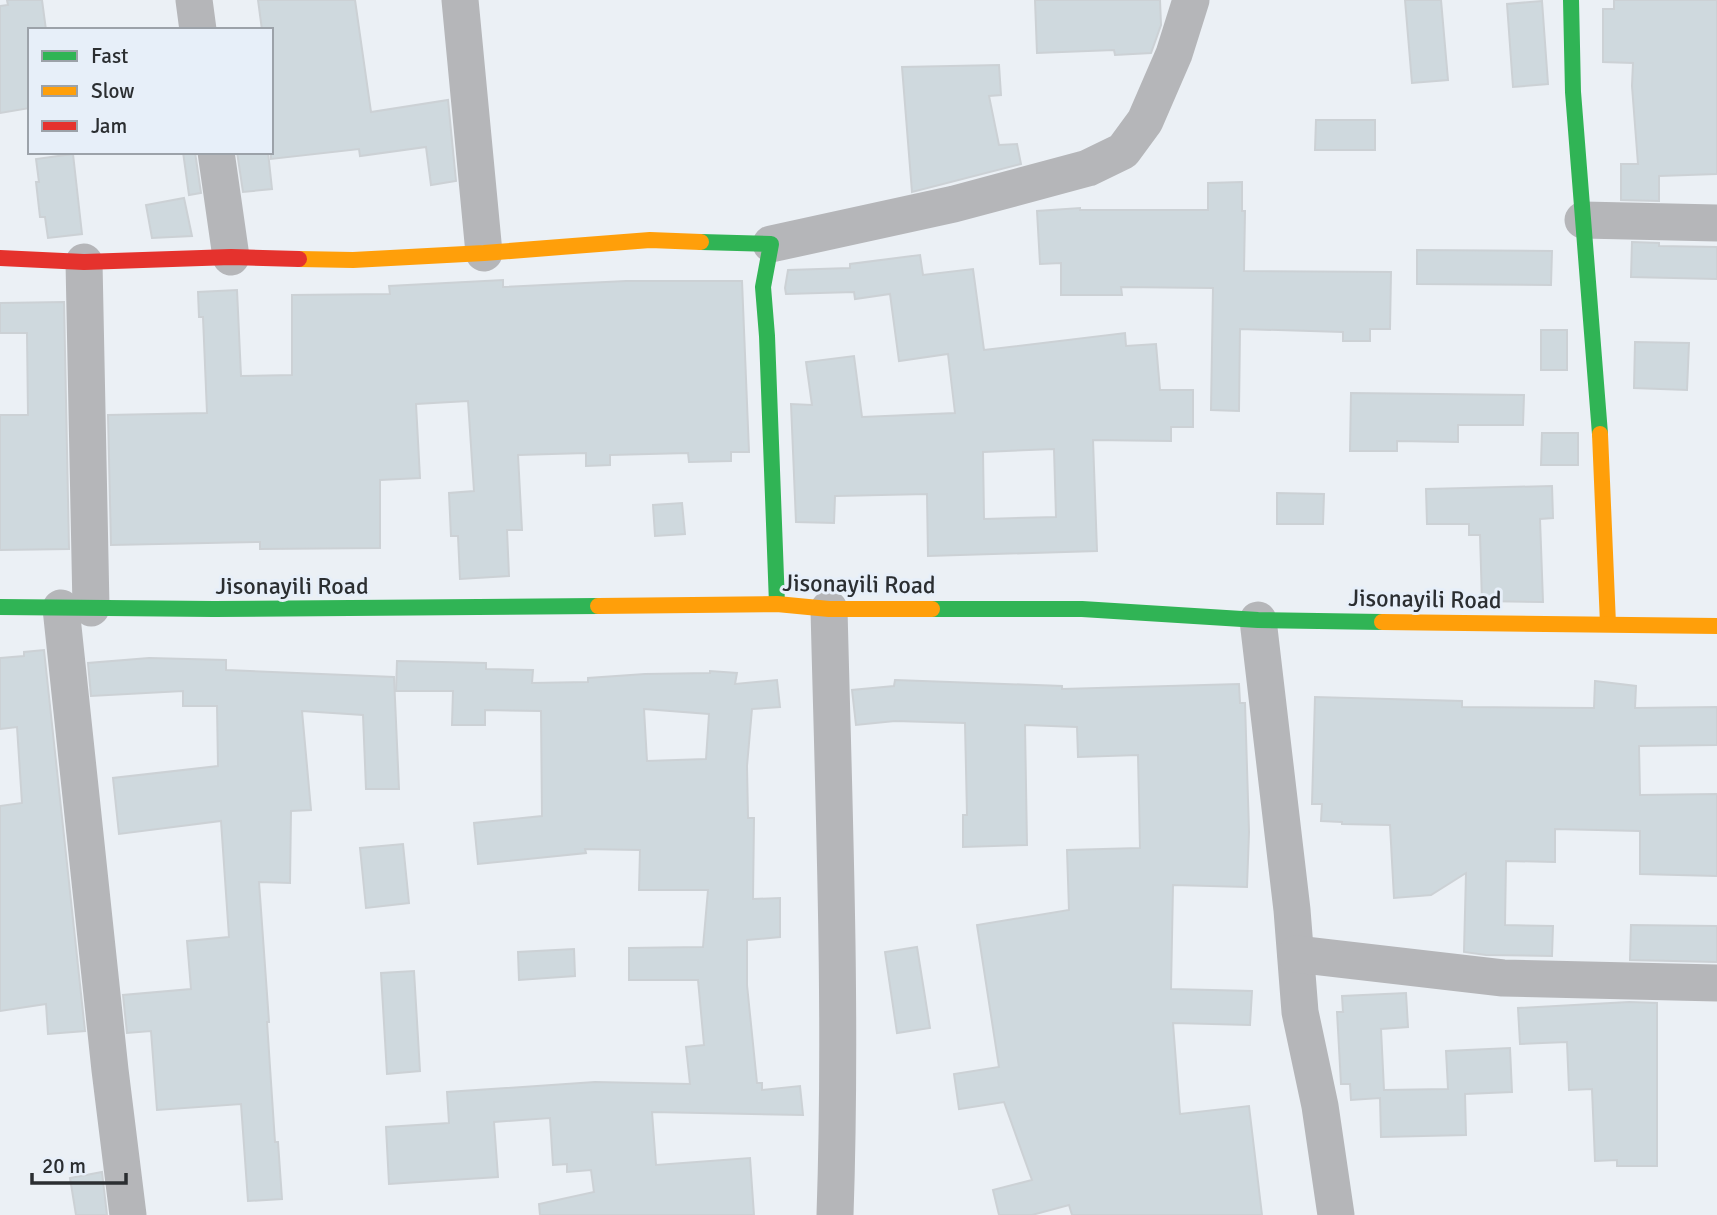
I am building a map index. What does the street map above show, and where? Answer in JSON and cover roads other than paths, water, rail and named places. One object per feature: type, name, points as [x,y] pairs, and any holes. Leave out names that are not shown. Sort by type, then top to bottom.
[{"type":"street","points":[[194,0],[198,28]]},
{"type":"street","points":[[460,0],[484,253]]},
{"type":"street","points":[[0,258],[84,262],[231,257],[353,260],[650,240],[771,244],[954,204],[1088,168],[1122,151],[1145,121],[1174,54],[1191,0]]},
{"type":"street","points":[[1571,0],[1573,92],[1601,448],[1608,624]]},
{"type":"street","points":[[216,154],[231,257]]},
{"type":"street","points":[[1583,220],[1717,223]]},
{"type":"street","points":[[771,244],[763,287],[768,336],[777,604]]},
{"type":"street","points":[[84,262],[76,608],[108,1056],[128,1215]]},
{"type":"street","name":"Jisonayili Road","points":[[0,607],[214,609],[777,604],[829,609],[1082,609],[1258,620],[1717,626]]},
{"type":"street","points":[[829,609],[839,1111],[835,1215]]},
{"type":"street","points":[[1258,620],[1296,954],[1300,1012],[1320,1105],[1336,1215]]},
{"type":"street","points":[[1296,954],[1503,978],[1717,983]]}]
